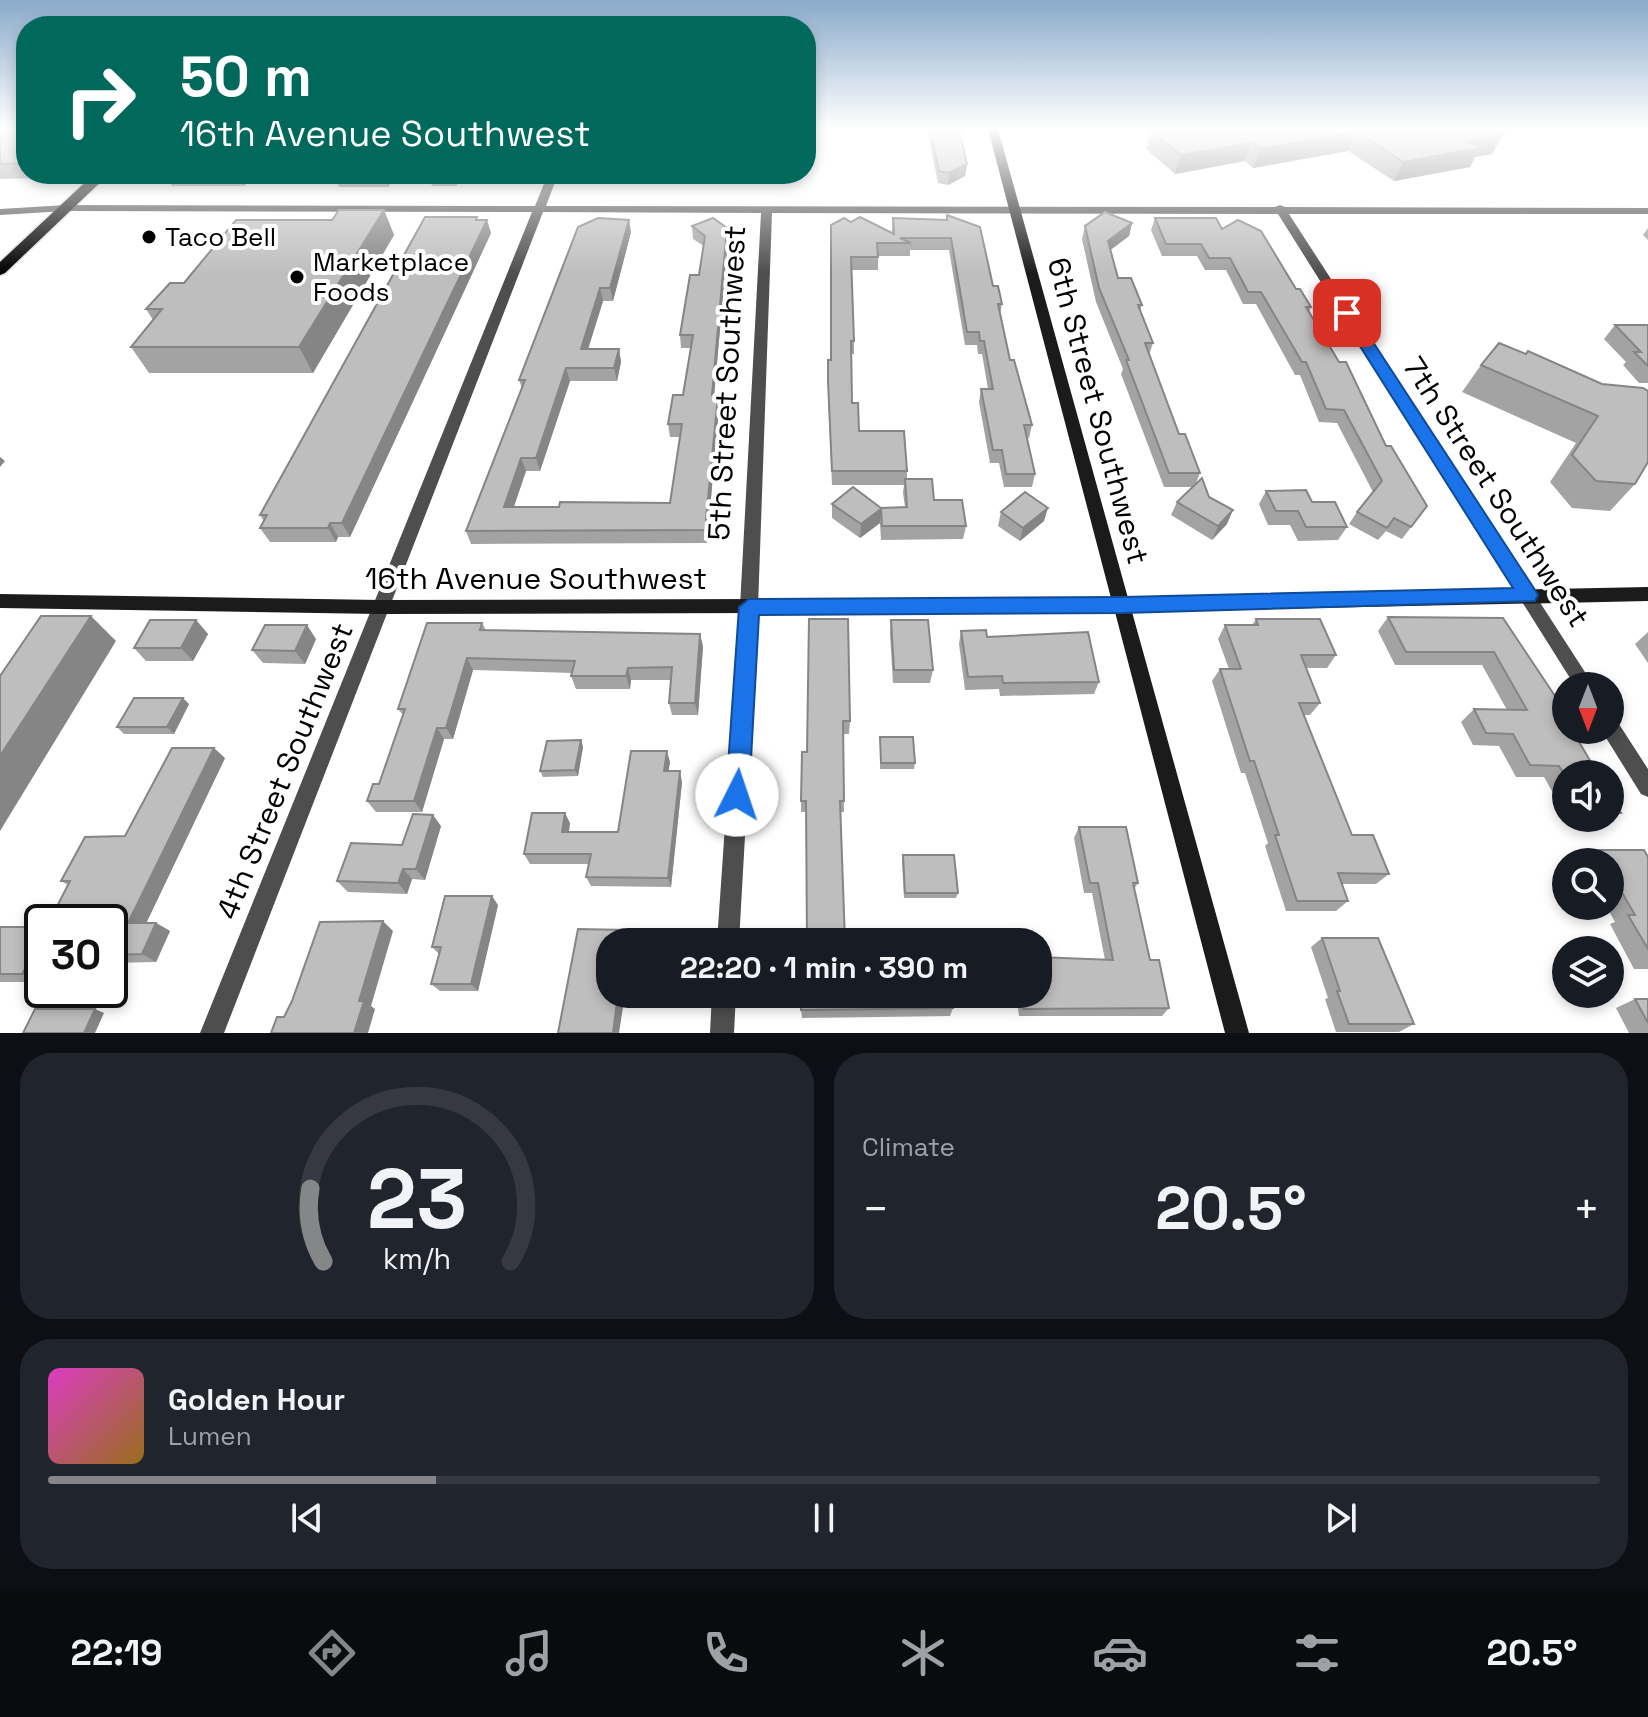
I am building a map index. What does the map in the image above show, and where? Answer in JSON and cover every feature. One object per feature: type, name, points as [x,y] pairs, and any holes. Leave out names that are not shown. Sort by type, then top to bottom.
[{"type":"main road","points":[[0,270],[91,184]]},
{"type":"street","name":"6th Street Southwest","points":[[1005,177],[1237,1033]]},
{"type":"street","name":"4th Street Southwest","points":[[212,1033],[549,184]]},
{"type":"street","points":[[0,212],[66,208],[1648,211]]},
{"type":"street","name":"7th Street Southwest","points":[[1280,208],[1576,672]]},
{"type":"street","name":"5th Street Southwest","points":[[729,928],[749,607],[767,210]]},
{"type":"street","name":"16th Avenue Southwest","points":[[0,601],[380,607],[749,607],[1123,605],[1648,594]]},
{"type":"street","points":[[1621,744],[1648,787]]},
{"type":"street","points":[[722,1033],[723,1008]]},
{"type":"building","name":"Marketplace Foods","points":[[339,210],[384,210],[299,347],[131,347],[162,309],[146,309],[170,283],[184,283],[236,220],[332,220]]},
{"type":"building","points":[[1105,212],[1132,223],[1108,241],[1118,278],[1131,278],[1153,343],[1145,343],[1179,434],[1185,434],[1200,473],[1169,473],[1126,360],[1129,360],[1099,288],[1085,226]]},
{"type":"building","points":[[947,215],[980,227],[993,286],[998,286],[1002,304],[998,304],[1010,360],[1014,360],[1032,425],[1024,425],[1035,474],[1006,474],[1002,450],[993,450],[981,389],[993,389],[984,341],[980,341],[979,332],[967,332],[951,238],[900,238],[911,243],[877,243],[878,257],[851,257],[854,341],[851,341],[852,403],[858,403],[859,431],[904,431],[907,471],[832,471],[828,381],[828,360],[831,360],[831,225],[844,218],[851,222],[860,217],[894,234],[893,218],[947,220]]},
{"type":"building","points":[[425,217],[477,217],[476,220],[487,220],[342,523],[330,523],[328,528],[260,528],[267,515],[260,515]]},
{"type":"building","points":[[598,218],[629,220],[610,288],[600,288],[581,349],[619,349],[614,368],[566,368],[536,458],[521,458],[504,507],[559,507],[560,502],[670,503],[682,424],[668,424],[673,395],[683,395],[693,335],[680,335],[690,275],[699,275],[705,236],[692,226],[713,218],[727,228],[712,395],[718,395],[705,530],[466,531],[525,380],[519,380],[578,227]]},
{"type":"building","points":[[1155,218],[1216,218],[1222,229],[1238,220],[1261,231],[1296,289],[1300,289],[1311,307],[1306,307],[1339,362],[1346,362],[1386,446],[1391,446],[1427,506],[1411,527],[1394,518],[1387,528],[1357,512],[1382,481],[1344,410],[1326,409],[1306,362],[1302,362],[1261,292],[1248,292],[1230,258],[1209,258],[1201,244],[1166,244]]},
{"type":"building","points":[[1615,325],[1648,325],[1648,366],[1634,352],[1641,352]]},
{"type":"building","points":[[1499,343],[1526,354],[1528,351],[1602,384],[1648,391],[1648,462],[1635,484],[1596,481],[1572,455],[1598,416],[1481,365]]},
{"type":"building","points":[[1202,478],[1209,497],[1233,510],[1218,526],[1177,502]]},
{"type":"building","points":[[905,479],[932,479],[934,500],[962,500],[966,526],[882,526],[881,509],[861,524],[832,504],[853,487],[881,508],[907,507]]},
{"type":"building","points":[[1306,490],[1312,502],[1335,502],[1347,527],[1306,527],[1298,511],[1276,511],[1266,491]]},
{"type":"building","points":[[1025,492],[1048,508],[1023,528],[1001,512]]},
{"type":"building","points":[[41,616],[91,616],[0,756],[0,676]]},
{"type":"building","points":[[1388,617],[1503,618],[1552,692],[1552,744],[1580,744],[1590,760],[1552,760],[1552,766],[1530,765],[1513,734],[1486,733],[1474,709],[1527,710],[1494,652],[1406,652]]},
{"type":"building","points":[[809,619],[848,619],[850,721],[843,721],[844,801],[840,801],[845,928],[807,928],[806,801],[801,801],[802,752],[807,752]]},
{"type":"building","points":[[1256,619],[1320,619],[1336,655],[1301,655],[1320,703],[1299,703],[1352,835],[1373,835],[1389,874],[1338,873],[1348,901],[1297,901],[1275,835],[1279,835],[1254,761],[1250,761],[1220,669],[1241,669],[1225,625],[1258,625]]},
{"type":"building","points":[[150,620],[196,620],[181,648],[134,648]]},
{"type":"building","points":[[891,620],[928,620],[933,670],[894,670]]},
{"type":"building","points":[[427,623],[482,623],[480,630],[700,634],[695,703],[669,703],[672,667],[628,668],[626,676],[571,676],[575,661],[467,658],[446,728],[437,728],[414,801],[367,801],[373,784],[379,784],[405,709],[398,709]]},
{"type":"building","points":[[265,625],[307,625],[295,651],[252,650]]},
{"type":"building","points":[[986,630],[987,637],[1088,632],[1099,682],[1003,683],[1002,676],[968,677],[961,631]]},
{"type":"building","points":[[134,698],[183,698],[167,727],[117,727]]},
{"type":"building","points":[[880,737],[913,737],[915,763],[881,763]]},
{"type":"building","points":[[581,740],[575,770],[540,771],[547,741]]},
{"type":"building","points":[[172,748],[214,748],[128,923],[128,904],[58,904],[70,881],[61,881],[85,837],[125,836]]},
{"type":"building","points":[[631,751],[667,751],[664,771],[680,771],[668,878],[586,877],[591,854],[524,854],[532,813],[565,813],[562,832],[618,832]]},
{"type":"building","points":[[413,814],[433,815],[416,869],[403,869],[398,883],[337,881],[351,843],[402,845]]},
{"type":"building","points":[[1079,827],[1126,827],[1138,883],[1133,883],[1150,960],[1159,960],[1169,1008],[1023,1009],[1052,1008],[1052,958],[1113,960],[1098,883],[1090,883]]},
{"type":"building","points":[[1624,850],[1644,850],[1648,857],[1648,949],[1628,915],[1635,915],[1624,896]]},
{"type":"building","points":[[903,855],[954,855],[958,893],[905,893]]},
{"type":"building","points":[[445,896],[492,896],[471,984],[431,984],[441,947],[432,947]]},
{"type":"building","points":[[383,921],[359,1001],[364,1001],[354,1033],[271,1033],[277,1017],[284,1017],[292,1001],[320,922]]},
{"type":"building","points":[[128,923],[156,923],[142,954],[128,954]]},
{"type":"building","points":[[0,927],[24,927],[24,971],[22,974],[0,974]]},
{"type":"building","points":[[578,929],[596,929],[596,1008],[616,1008],[613,1033],[558,1033]]},
{"type":"building","points":[[1322,938],[1378,938],[1414,1024],[1349,1024]]},
{"type":"building","points":[[1635,999],[1648,999],[1648,1023]]},
{"type":"building","points":[[801,1008],[953,1008],[801,1010]]},
{"type":"building","points":[[35,1009],[95,1009],[84,1033],[23,1033]]},
{"type":"place","name":"Taco Bell","points":[[149,237]]},
{"type":"place","name":"Marketplace Foods","points":[[297,277]]},
{"type":"route","points":[[737,795],[749,607],[1123,605],[1528,595],[1347,313]]}]
